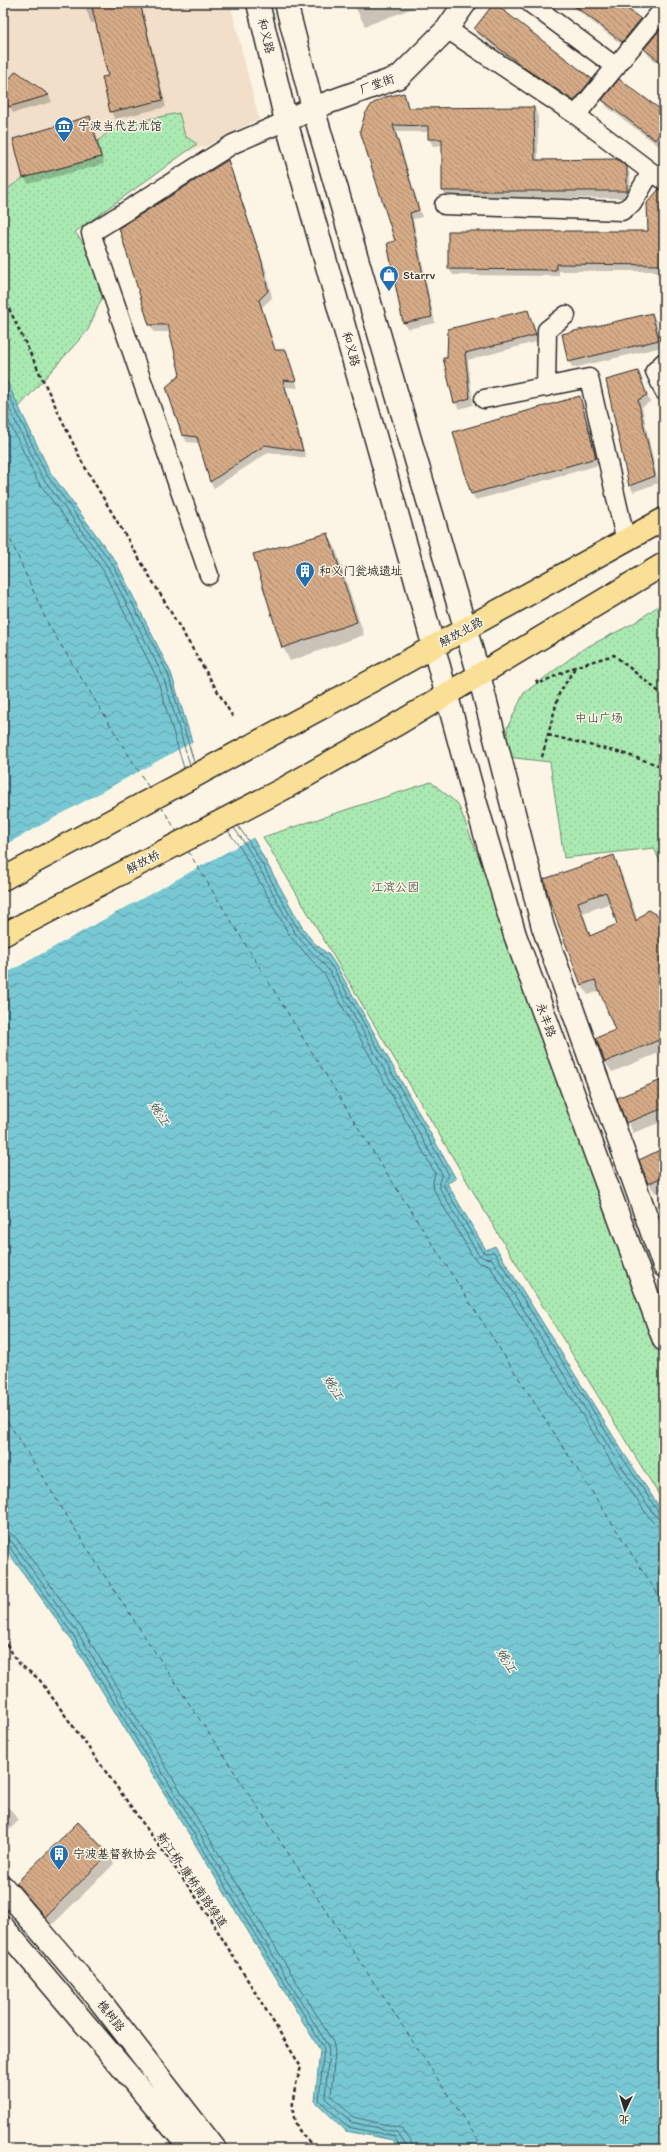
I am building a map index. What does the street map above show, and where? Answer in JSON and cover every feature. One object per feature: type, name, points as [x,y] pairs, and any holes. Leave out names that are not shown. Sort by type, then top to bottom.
[{"type":"main road","name":"和义路","points":[[258,3],[286,121],[446,694]]},
{"type":"main road","points":[[286,3],[313,108],[479,675],[543,927],[664,1266]]},
{"type":"main road","name":"厂堂街","points":[[286,121],[313,108],[399,77],[447,29],[465,3]]},
{"type":"main road","name":"解放北路","points":[[3,879],[256,744],[664,520]]},
{"type":"main road","points":[[446,694],[664,564]]},
{"type":"main road","name":"解放桥","points":[[3,935],[283,789],[446,694]]},
{"type":"main road","name":"永丰路","points":[[446,694],[475,800],[515,935],[664,1340]]},
{"type":"main road","name":"槐树路","points":[[3,1887],[97,1997],[215,2149]]},
{"type":"main road","name":"槐树路","points":[[3,1927],[191,2149]]},
{"type":"street","points":[[530,3],[616,67]]},
{"type":"street","points":[[576,115],[664,8]]},
{"type":"street","points":[[444,205],[622,211],[632,204],[657,176],[576,115],[447,29]]},
{"type":"street","points":[[209,576],[91,233],[233,144],[286,121]]},
{"type":"street","points":[[546,387],[547,330],[566,315]]},
{"type":"street","points":[[664,362],[655,372],[664,391]]},
{"type":"street","points":[[484,399],[588,378],[626,542]]},
{"type":"path","points":[[3,296],[82,462],[234,719]]},
{"type":"path","points":[[536,680],[538,684],[577,666],[614,655],[664,696]]},
{"type":"path","points":[[542,757],[560,694],[577,666]]},
{"type":"path","points":[[548,735],[622,753],[664,767]]},
{"type":"path","name":"新江桥-康桥南路绿道","points":[[3,1638],[18,1662],[38,1679],[201,1904],[297,2060],[301,2067],[294,2089],[292,2107],[299,2130],[316,2149]]},
{"type":"shaded area","points":[[3,3],[230,3],[259,119],[207,146],[3,205]]},
{"type":"green space","points":[[179,113],[185,136],[197,144],[75,232],[98,263],[104,293],[88,330],[19,407],[3,374],[3,192],[23,178],[101,157],[97,142],[115,126]]},
{"type":"green space","name":"中山广场","points":[[664,602],[664,871],[654,848],[564,858],[550,762],[507,757],[507,728],[524,693],[583,649],[634,623]]},
{"type":"green space","name":"江滨公园","points":[[431,782],[458,804],[510,937],[664,1353],[664,1503],[497,1232],[263,837]]},
{"type":"water","name":"姚江","points":[[3,374],[50,472],[116,562],[171,673],[201,771],[254,840],[302,927],[313,942],[329,955],[337,967],[456,1179],[447,1183],[486,1250],[495,1246],[623,1452],[664,1514],[664,2149],[398,2149],[393,2140],[346,2131],[315,2101],[320,2050],[70,1638],[3,1545]]},
{"type":"pier","points":[[194,741],[203,770],[254,837],[3,975],[3,846]]},
{"type":"building","points":[[91,3],[140,3],[163,100],[110,112],[102,77],[108,76]]},
{"type":"building","points":[[494,3],[592,79],[574,101],[526,69],[474,29]]},
{"type":"building","points":[[571,3],[620,3],[641,19],[622,42]]},
{"type":"building","points":[[664,25],[664,65],[644,49]]},
{"type":"building","points":[[16,71],[49,95],[8,107],[3,97],[3,86]]},
{"type":"building","points":[[619,79],[664,112],[664,128],[655,140],[602,100]]},
{"type":"building","points":[[404,93],[408,108],[534,107],[535,160],[617,159],[627,167],[627,191],[442,191],[442,139],[428,139],[428,126],[393,125],[419,210],[410,213],[432,317],[403,323],[387,243],[395,241],[360,131],[365,114],[372,104],[385,97]]},
{"type":"building","points":[[90,116],[101,157],[23,178],[13,139]]},
{"type":"building","points":[[228,160],[262,262],[268,291],[259,300],[275,350],[286,350],[296,381],[283,380],[303,451],[265,445],[210,482],[197,437],[182,435],[166,387],[180,375],[168,325],[149,325],[119,228]]},
{"type":"building","points":[[659,189],[664,190],[664,265],[556,264],[556,270],[448,269],[448,231],[648,231],[647,203]]},
{"type":"building","points":[[528,310],[536,335],[465,353],[470,398],[454,403],[443,358],[447,358],[448,329]]},
{"type":"building","points":[[652,313],[659,340],[568,362],[562,334]]},
{"type":"building","points":[[638,371],[647,395],[638,400],[655,476],[629,486],[606,380]]},
{"type":"building","points":[[580,396],[596,458],[471,494],[453,432]]},
{"type":"building","name":"和义门瓮城遗址","points":[[328,533],[357,622],[282,648],[253,554]]},
{"type":"building","points":[[614,855],[636,921],[648,910],[664,919],[664,1038],[605,1062],[596,1038],[615,1030],[595,980],[581,985],[549,899],[544,879]],"holes":[[[606,892],[617,924],[590,936],[578,902]]]},
{"type":"building","points":[[664,1079],[664,1108],[626,1123],[617,1098]]},
{"type":"building","points":[[664,1148],[664,1176],[648,1184],[639,1160]]},
{"type":"building","name":"宁波基督教协会","points":[[78,1822],[109,1854],[45,1917],[16,1883]]},
{"type":"ferry route","points":[[3,523],[48,624],[149,788]]},
{"type":"ferry route","points":[[161,806],[177,832]]},
{"type":"ferry route","points":[[188,851],[377,1158],[664,1604]]},
{"type":"ferry route","points":[[3,1414],[104,1575],[484,2149]]},
{"type":"place","name":"宁波当代艺术馆","points":[[64,143]]},
{"type":"place","name":"Starrv","points":[[389,292]]},
{"type":"place","name":"和义门瓮城遗址","points":[[305,588]]},
{"type":"place","name":"宁波基督教协会","points":[[59,1871]]}]
